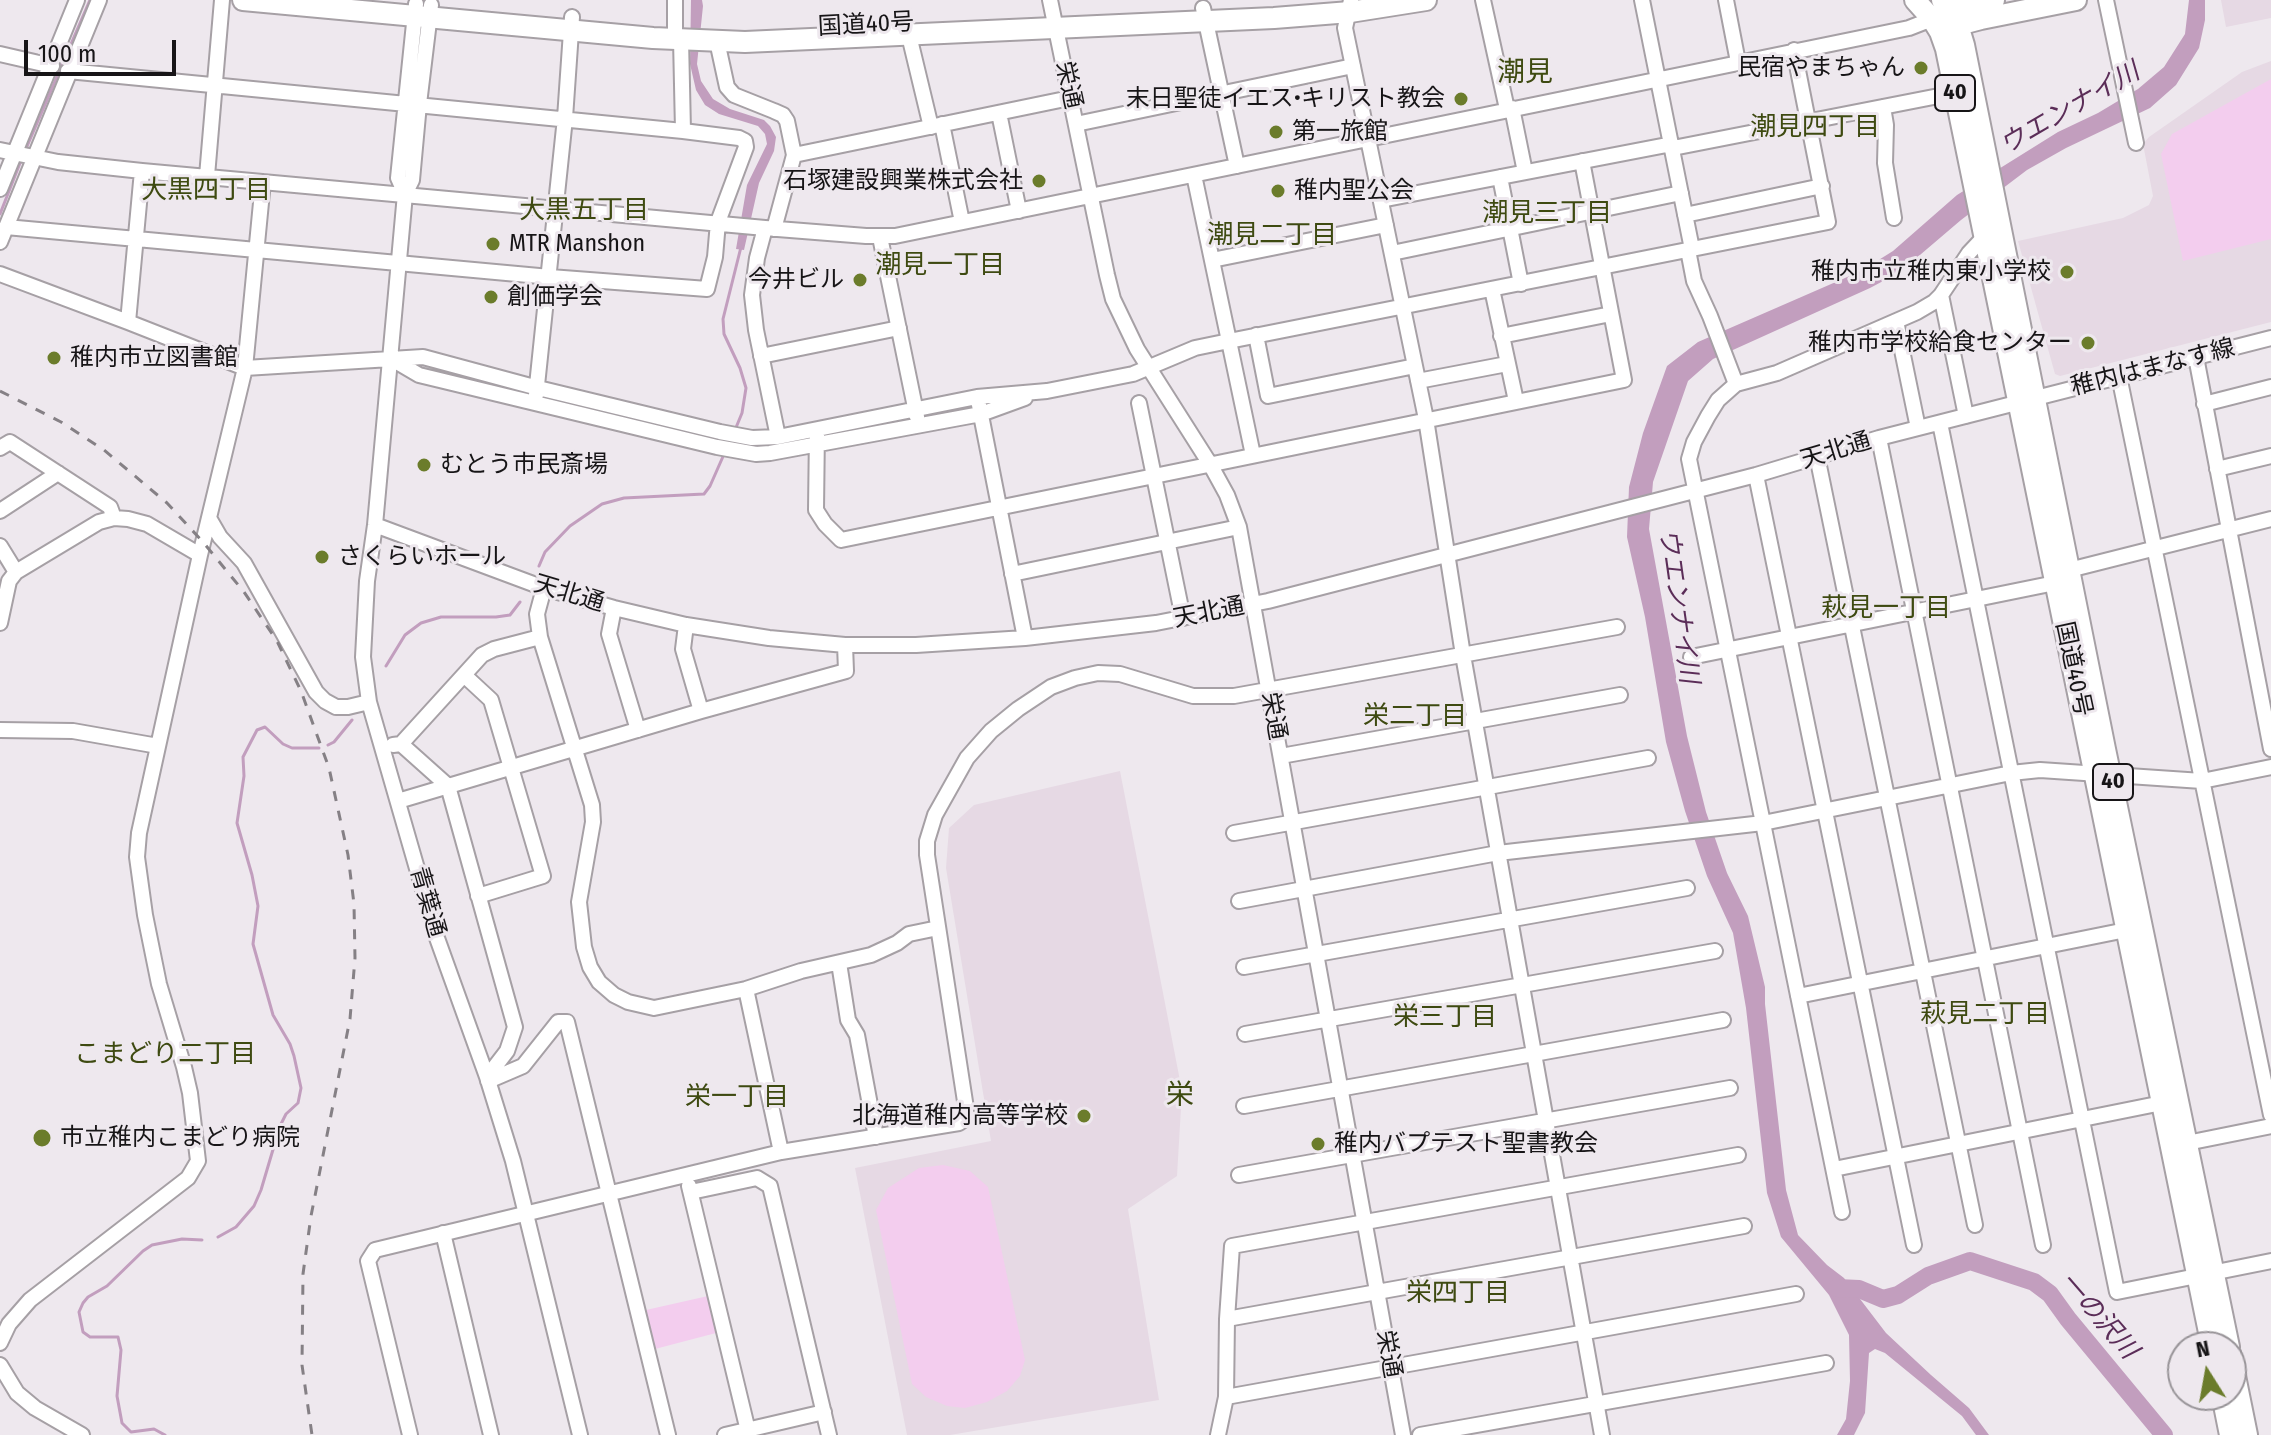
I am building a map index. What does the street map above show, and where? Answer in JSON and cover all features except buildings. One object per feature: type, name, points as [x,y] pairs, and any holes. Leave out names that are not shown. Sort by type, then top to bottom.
[{"type":"highway","name":"国道40号","points":[[243,0],[423,10],[692,35],[768,29],[907,29],[1053,14],[1205,14],[1426,0]]},
{"type":"highway","name":"国道40号","points":[[380,0],[423,10]]},
{"type":"highway","name":"国道40号","points":[[1915,0],[1946,14]]},
{"type":"highway","points":[[1946,14],[1994,0]]},
{"type":"highway","points":[[1946,14],[1981,19],[2076,0]]},
{"type":"highway","name":"国道40号","points":[[1946,14],[1944,42],[1954,93],[1978,164]]},
{"type":"highway","name":"国道40号","points":[[1946,14],[2205,1274],[2210,1331]]},
{"type":"highway","name":"国道40号","points":[[2103,774],[2126,930],[2162,1103],[2179,1145]]},
{"type":"highway","name":"国道40号","points":[[2205,1274],[2224,1331]]},
{"type":"highway","points":[[2225,1411],[2230,1435]]},
{"type":"highway","points":[[2242,1411],[2247,1435]]},
{"type":"street","points":[[0,242],[52,66],[77,0]]},
{"type":"street","points":[[0,189],[25,155],[68,71],[99,0]]},
{"type":"street","points":[[207,176],[222,0]]},
{"type":"street","points":[[675,0],[692,35],[734,95],[783,115],[787,121],[794,155],[757,258],[752,295],[778,437]]},
{"type":"street","points":[[1483,0],[1525,172]]},
{"type":"street","points":[[1642,0],[1681,193],[1694,281],[1734,378]]},
{"type":"street","points":[[1726,0],[1738,62]]},
{"type":"street","points":[[2106,0],[2136,143]]},
{"type":"street","points":[[1351,3],[1345,28],[1426,419],[1463,655],[1602,1435]]},
{"type":"street","name":"青葉通","points":[[423,10],[412,103],[412,180],[405,194],[398,262],[375,525],[367,581],[363,657],[369,702],[381,747],[437,938],[488,1079],[526,1213],[580,1435]]},
{"type":"street","name":"栄通","points":[[1053,14],[1113,299],[1148,369],[1210,464],[1227,495],[1239,527],[1403,1435]]},
{"type":"street","points":[[1205,14],[1237,166]]},
{"type":"street","points":[[0,150],[142,171],[767,228],[895,236],[1909,28],[1946,14]]},
{"type":"street","points":[[536,395],[550,277],[572,24]]},
{"type":"street","points":[[907,29],[962,222]]},
{"type":"street","points":[[683,131],[692,35]]},
{"type":"street","points":[[718,439],[744,436],[817,437],[919,426],[981,414],[1047,391],[1148,369],[1195,348],[1828,222],[1794,50]]},
{"type":"street","points":[[0,54],[52,66]]},
{"type":"street","points":[[1076,124],[1353,66]]},
{"type":"street","points":[[6,227],[707,289],[722,223],[746,147],[745,141],[739,138],[683,131],[68,71]]},
{"type":"street","points":[[1381,200],[1954,93]]},
{"type":"street","points":[[794,155],[1070,98]]},
{"type":"street","points":[[1883,107],[1885,163],[1894,218]]},
{"type":"street","points":[[999,113],[1019,211]]},
{"type":"street","points":[[817,437],[816,510],[841,540],[1624,380],[1582,161]]},
{"type":"street","points":[[128,322],[142,171]]},
{"type":"street","points":[[1194,175],[1253,455]]},
{"type":"street","points":[[1500,177],[1521,284]]},
{"type":"street","points":[[0,1343],[9,1324],[30,1300],[188,1178],[198,1161],[190,1093],[159,984],[145,915],[139,871],[139,833],[245,368],[263,182]]},
{"type":"street","points":[[1685,215],[1822,186]]},
{"type":"street","points":[[1392,253],[1681,193]]},
{"type":"street","points":[[1212,260],[1386,225]]},
{"type":"street","points":[[1842,1212],[1689,459],[1694,442],[1734,378],[1777,373],[1934,302],[1988,227]]},
{"type":"street","points":[[880,237],[919,426]]},
{"type":"street","points":[[0,275],[245,368],[423,357],[536,395],[718,439],[741,452],[756,454],[770,453],[916,410],[977,397],[1047,391]]},
{"type":"street","points":[[1492,289],[1516,401]]},
{"type":"street","points":[[1941,295],[1966,416]]},
{"type":"street","points":[[1501,336],[1611,314]]},
{"type":"street","points":[[1896,321],[1918,428]]},
{"type":"street","points":[[761,356],[899,328]]},
{"type":"street","points":[[1256,335],[1268,396],[1507,364]]},
{"type":"street","name":"稚内はまなす線","points":[[2027,400],[2271,338]]},
{"type":"street","points":[[2196,357],[2271,749]]},
{"type":"street","points":[[2119,376],[2271,1115]]},
{"type":"street","points":[[2204,404],[2271,387]]},
{"type":"street","points":[[977,397],[1025,638]]},
{"type":"street","name":"天北通","points":[[375,525],[544,588],[686,625],[769,638],[845,645],[916,645],[1025,638],[1129,627],[1253,604],[1695,492],[1879,438],[2027,400]]},
{"type":"street","points":[[1139,403],[1183,618]]},
{"type":"street","points":[[1940,423],[2117,1292],[2271,1261]]},
{"type":"street","points":[[1879,438],[2043,1245]]},
{"type":"street","points":[[0,448],[10,442],[110,507],[114,518]]},
{"type":"street","points":[[1817,456],[1975,1225]]},
{"type":"street","points":[[2217,469],[2271,456]]},
{"type":"street","points":[[0,511],[58,473]]},
{"type":"street","points":[[1756,475],[1914,1245]]},
{"type":"street","points":[[0,623],[9,581],[16,572],[99,522],[114,518],[147,524],[200,555]]},
{"type":"street","points":[[209,518],[220,537],[244,563],[316,692],[336,707],[369,702]]},
{"type":"street","points":[[1691,657],[1975,599],[2153,547],[2271,519]]},
{"type":"street","points":[[1012,574],[1239,527]]},
{"type":"street","points":[[0,546],[16,572]]},
{"type":"street","points":[[544,588],[537,614],[540,637],[592,805],[593,822],[579,902],[580,922],[590,967],[599,982],[614,995],[654,1008],[746,989],[801,971],[882,952],[909,934],[938,928]]},
{"type":"street","points":[[614,608],[609,634],[638,730]]},
{"type":"street","points":[[686,625],[683,649],[701,711]]},
{"type":"street","points":[[410,1435],[368,1261],[375,1250],[781,1152],[959,1123],[966,1118],[927,855],[930,828],[967,758],[991,731],[1018,709],[1051,687],[1098,673],[1120,674],[1193,696],[1234,696],[1617,627]]},
{"type":"street","points":[[381,747],[401,744],[482,655],[540,637]]},
{"type":"street","points":[[398,801],[846,671],[845,645]]},
{"type":"street","points":[[464,675],[491,700],[543,876],[478,896]]},
{"type":"street","points":[[1281,756],[1620,695]]},
{"type":"street","points":[[0,730],[73,731],[158,746]]},
{"type":"street","points":[[401,744],[448,786],[515,1027],[507,1051],[488,1079]]},
{"type":"street","points":[[1234,833],[1648,758]]},
{"type":"street","points":[[1239,901],[1498,853],[1763,823],[2011,773],[2040,770],[2202,781],[2271,767]]},
{"type":"street","points":[[1244,967],[1687,888]]},
{"type":"street","points":[[1798,996],[2126,930]]},
{"type":"street","points":[[1245,1034],[1715,951]]},
{"type":"street","points":[[839,963],[848,1020],[857,1035],[876,1137]]},
{"type":"street","points":[[746,989],[781,1152]]},
{"type":"street","points":[[1244,1106],[1723,1020]]},
{"type":"street","points":[[488,1079],[523,1066],[558,1022],[567,1022],[668,1435]]},
{"type":"street","points":[[1239,1175],[1730,1088]]},
{"type":"street","points":[[1834,1169],[2162,1103]]},
{"type":"street","points":[[2179,1145],[2271,1126]]},
{"type":"street","points":[[1218,1435],[1226,1397],[1232,1246],[1738,1155]]},
{"type":"street","points":[[687,1173],[748,1432]]},
{"type":"street","points":[[691,1192],[757,1178],[770,1186],[829,1435]]},
{"type":"street","points":[[1227,1319],[1744,1226]]},
{"type":"street","points":[[443,1233],[491,1435]]},
{"type":"street","points":[[1226,1397],[1796,1294]]},
{"type":"street","points":[[1420,1435],[1826,1363]]},
{"type":"street","points":[[0,1365],[17,1393],[35,1408],[82,1435]]},
{"type":"street","points":[[725,1435],[824,1412]]},
{"type":"shaded area","points":[[691,0],[702,0],[703,6],[697,64],[701,81],[713,99],[730,109],[764,120],[776,137],[774,151],[759,183],[744,250],[736,249],[747,185],[767,144],[765,134],[758,126],[719,114],[705,105],[696,90],[690,64]]},
{"type":"shaded area","points":[[2189,0],[2205,0],[2205,20],[2199,48],[2176,85],[2150,108],[2027,170],[1900,272],[1713,359],[1688,381],[1653,482],[1649,529],[1687,736],[1706,812],[1727,873],[1748,916],[1765,987],[1786,1190],[1798,1235],[1844,1278],[1886,1333],[1969,1408],[1989,1435],[1976,1435],[1962,1416],[1885,1353],[1875,1349],[1869,1353],[1865,1413],[1854,1435],[1837,1435],[1846,1419],[1850,1381],[1849,1335],[1829,1295],[1781,1237],[1767,1193],[1746,1008],[1733,933],[1707,876],[1666,742],[1645,617],[1627,537],[1629,487],[1643,433],[1667,366],[1698,342],[1861,271],[1893,251],[1957,195],[2058,132],[2138,89],[2164,67],[2185,34]]},
{"type":"shaded area","points":[[2221,0],[2271,0],[2271,18],[2226,27]]},
{"type":"shaded area","points":[[2271,61],[2271,322],[2060,376],[2055,374],[2018,241],[2123,218],[2149,205],[2153,196],[2143,144],[2242,72]]},
{"type":"shaded area","points":[[2271,79],[2271,239],[2183,261],[2161,154],[2172,134]]},
{"type":"shaded area","name":"北海道稚内高等学校","points":[[1120,771],[1182,1091],[1177,1176],[1128,1209],[1159,1400],[950,1435],[907,1435],[855,1168],[991,1141],[946,868],[949,828],[974,805]]},
{"type":"shaded area","points":[[943,1165],[970,1171],[988,1187],[1025,1360],[1020,1376],[1007,1391],[987,1402],[965,1408],[947,1406],[926,1397],[912,1384],[876,1210],[888,1188],[919,1168]]},
{"type":"shaded area","points":[[708,1296],[716,1333],[655,1349],[646,1310]]},
{"type":"waterway","points":[[25,151],[90,0]]},
{"type":"waterway","points":[[0,214],[22,158]]},
{"type":"waterway","points":[[735,430],[742,413],[746,388],[724,334],[723,319],[741,247]]},
{"type":"waterway","points":[[539,566],[545,552],[570,526],[602,504],[624,498],[704,494],[725,452]]},
{"type":"waterway","points":[[386,666],[405,635],[421,623],[441,617],[510,615],[520,602]]},
{"type":"waterway","points":[[328,745],[352,720]]},
{"type":"waterway","points":[[218,1237],[236,1227],[254,1206],[280,1126],[286,1114],[298,1103],[301,1088],[294,1056],[273,1015],[253,944],[258,906],[237,823],[244,776],[243,757],[257,730],[265,727],[292,748],[319,748]]},
{"type":"waterway","points":[[165,1435],[154,1429],[131,1432],[122,1423],[117,1396],[121,1350],[118,1337],[90,1337],[83,1332],[79,1312],[88,1297],[107,1286],[152,1245],[182,1239],[202,1240]]},
{"type":"waterway","name":"一の沢川","points":[[1837,1288],[1859,1289],[1883,1299],[1898,1295],[1928,1276],[1970,1261],[2034,1282],[2050,1294],[2164,1435]]},
{"type":"railway","points":[[0,391],[61,422],[104,450],[167,503],[203,542],[244,592],[277,641],[301,691],[329,768],[348,855],[354,904],[355,958],[350,1019],[311,1216],[303,1274],[302,1365],[312,1435]]},
{"type":"place","name":"民宿やまちゃん","points":[[1921,68]]},
{"type":"place","name":"末日聖徒イエス•キリスト教会","points":[[1461,99]]},
{"type":"place","name":"第一旅館","points":[[1276,132]]},
{"type":"place","name":"石塚建設興業株式会社","points":[[1039,181]]},
{"type":"place","name":"稚内聖公会","points":[[1278,191]]},
{"type":"place","name":"MTR Manshon","points":[[493,244]]},
{"type":"place","name":"稚内市立稚内東小学校","points":[[2067,272]]},
{"type":"place","name":"今井ビル","points":[[860,280]]},
{"type":"place","name":"創価学会","points":[[491,297]]},
{"type":"place","name":"稚内市学校給食センター","points":[[2088,343]]},
{"type":"place","name":"稚内市立図書館","points":[[54,358]]},
{"type":"place","name":"むとう市民斎場","points":[[424,465]]},
{"type":"place","name":"さくらいホール","points":[[322,557]]},
{"type":"place","name":"北海道稚内高等学校","points":[[1084,1116]]},
{"type":"place","name":"市立稚内こまどり病院","points":[[42,1138]]},
{"type":"place","name":"稚内バプテスト聖書教会","points":[[1318,1144]]},
{"type":"district","name":"潮見","points":[[1525,73]]},
{"type":"district","name":"潮見四丁目","points":[[1815,128]]},
{"type":"district","name":"大黒四丁目","points":[[206,191]]},
{"type":"district","name":"大黒五丁目","points":[[584,211]]},
{"type":"district","name":"潮見三丁目","points":[[1547,214]]},
{"type":"district","name":"潮見二丁目","points":[[1272,236]]},
{"type":"district","name":"潮見一丁目","points":[[940,266]]},
{"type":"district","name":"萩見一丁目","points":[[1886,609]]},
{"type":"district","name":"栄二丁目","points":[[1415,717]]},
{"type":"district","name":"萩見二丁目","points":[[1985,1015]]},
{"type":"district","name":"栄三丁目","points":[[1445,1018]]},
{"type":"district","name":"こまどり二丁目","points":[[165,1055]]},
{"type":"district","name":"栄","points":[[1180,1096]]},
{"type":"district","name":"栄一丁目","points":[[737,1098]]},
{"type":"district","name":"栄四丁目","points":[[1458,1294]]},
{"type":"water label","name":"ウエンナイ川","points":[[2070,109]]},
{"type":"water label","name":"ウエンナイ川","points":[[1678,606]]}]
